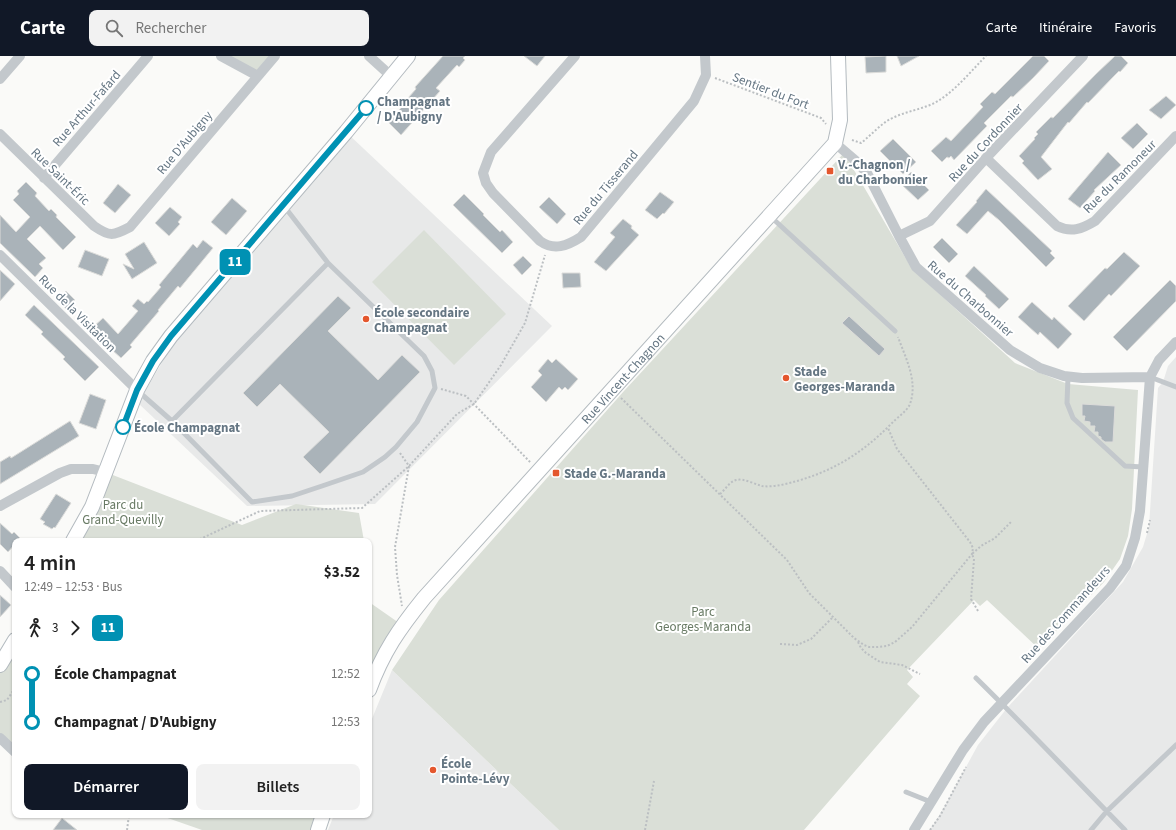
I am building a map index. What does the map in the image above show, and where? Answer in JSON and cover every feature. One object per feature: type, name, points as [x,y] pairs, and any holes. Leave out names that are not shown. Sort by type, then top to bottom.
[{"type":"street","points":[[0,79],[20,56]]},
{"type":"street","name":"Rue Arthur-Fafard","points":[[44,178],[148,56]]},
{"type":"street","points":[[221,56],[258,76]]},
{"type":"street","name":"Rue D'Aubigny","points":[[106,234],[115,234],[130,227],[275,56]]},
{"type":"street","points":[[369,56],[391,76]]},
{"type":"street","points":[[75,538],[92,507],[137,390],[153,361],[171,336],[346,132],[408,56]]},
{"type":"street","points":[[547,246],[540,241],[493,193],[486,183],[483,173],[491,152],[575,56]]},
{"type":"street","name":"Rue du Tisserand","points":[[547,246],[569,244],[581,237],[694,101],[706,75],[706,56]]},
{"type":"street","name":"Rue Vincent-Chagnon","points":[[372,683],[387,648],[402,625],[433,588],[835,143],[840,120],[838,56]]},
{"type":"street","name":"Rue du Cordonnier","points":[[899,236],[930,221],[986,158],[1083,56]]},
{"type":"street","name":"Rue Saint-Éric","points":[[0,134],[94,226],[106,234]]},
{"type":"street","name":"Rue du Ramoneur","points":[[986,158],[1057,226],[1065,229],[1076,230],[1084,228],[1095,221],[1176,136]]},
{"type":"street","name":"Rue du Charbonnier","points":[[835,143],[856,161],[867,173],[916,267],[1010,350],[1040,368],[1068,377],[1150,377]]},
{"type":"street","name":"Rue de la Visitation","points":[[0,255],[137,390]]},
{"type":"street","name":"Rue des Commandeurs","points":[[914,830],[963,750],[984,722],[1001,702],[1110,588],[1126,566],[1135,538],[1140,511],[1150,377],[1159,360],[1176,342]]},
{"type":"street","points":[[0,506],[60,473],[71,469],[94,468],[105,472]]},
{"type":"street","points":[[0,571],[12,584]]},
{"type":"street","points":[[0,665],[12,645]]},
{"type":"street","points":[[0,738],[12,749]]},
{"type":"street","points":[[318,830],[322,818]]},
{"type":"lane","points":[[137,390],[172,422],[252,502],[292,496],[363,472],[396,448],[417,422],[435,388],[432,371],[424,356],[328,263],[284,205]]},
{"type":"lane","points":[[770,216],[895,331]]},
{"type":"lane","points":[[172,422],[328,263]]},
{"type":"lane","points":[[1068,377],[1067,403],[1073,418],[1125,466],[1143,467]]},
{"type":"lane","points":[[1150,377],[1176,387]]},
{"type":"lane","points":[[976,678],[1125,830]]},
{"type":"lane","points":[[1091,830],[1107,811],[1176,745]]},
{"type":"lane","points":[[906,792],[932,802]]},
{"type":"path","points":[[852,140],[861,143],[887,121],[911,111],[928,107],[949,93],[986,56]]},
{"type":"path","name":"Sentier du Fort","points":[[706,75],[821,118],[827,125]]},
{"type":"path","points":[[202,538],[260,511],[362,508],[409,466],[457,414],[474,404],[501,365],[525,323],[547,246]]},
{"type":"path","points":[[720,494],[730,483],[736,480],[744,480],[764,486],[779,485],[812,477],[843,462],[874,441],[888,428],[909,406],[912,391],[911,370],[895,331]]},
{"type":"path","points":[[435,388],[466,396],[539,471]]},
{"type":"path","points":[[612,391],[787,560],[809,593],[833,618],[858,641],[869,647],[887,646],[895,642],[912,627],[972,554],[981,546],[995,538],[1011,522]]},
{"type":"path","points":[[888,428],[897,449],[970,542],[974,558],[971,599],[978,611]]},
{"type":"path","points":[[396,448],[409,466],[395,547],[397,575],[402,607],[402,625]]},
{"type":"path","points":[[780,644],[797,645],[811,639],[833,618]]},
{"type":"path","points":[[858,641],[861,648],[866,653],[880,662],[902,664],[920,674]]},
{"type":"path","points":[[0,702],[7,700],[12,692]]},
{"type":"path","points":[[646,830],[654,781]]},
{"type":"path","points":[[126,830],[128,818]]},
{"type":"shaded area","name":"École secondaire Champagnat","points":[[346,132],[552,326],[375,504],[247,506],[138,403],[192,312]]},
{"type":"shaded area","points":[[1176,357],[1176,830],[930,830],[978,745],[1007,708],[1123,582],[1143,547],[1149,527],[1158,388],[1163,382],[1168,366]]},
{"type":"shaded area","name":"École Pointe-Lévy","points":[[392,670],[559,830],[328,830],[333,818],[372,818],[372,719]]},
{"type":"green space","points":[[221,56],[274,56],[258,76]]},
{"type":"green space","name":"Parc Georges-Maranda","points":[[844,153],[912,269],[1015,363],[1068,384],[1138,390],[1132,509],[1128,536],[1120,559],[1104,582],[1039,649],[987,600],[980,606],[974,600],[907,670],[913,677],[907,684],[920,696],[804,830],[559,830],[392,670],[439,600],[624,391]]},
{"type":"green space","points":[[424,230],[506,314],[454,365],[372,282]]},
{"type":"green space","name":"Parc du Grand-Quevilly","points":[[105,472],[242,525],[296,504],[359,513],[363,538],[74,538]]},
{"type":"green space","points":[[372,604],[402,625],[372,684]]},
{"type":"green space","points":[[12,645],[12,749],[0,738],[0,665]]},
{"type":"green space","points":[[168,818],[322,818],[318,830],[202,830]]},
{"type":"building","points":[[443,56],[465,56],[463,58],[465,60],[459,67],[457,65],[436,88],[440,91],[401,135],[388,122],[416,89],[415,87]]},
{"type":"building","points":[[524,56],[545,56],[537,66]]},
{"type":"building","points":[[886,56],[886,72],[866,73],[865,57]]},
{"type":"building","points":[[897,56],[919,56],[901,66]]},
{"type":"building","points":[[1033,56],[1044,56],[1049,61],[1033,78],[1013,97],[1011,96],[984,123],[987,126],[954,160],[951,156],[949,158],[947,157],[942,162],[931,151],[946,137],[951,141],[983,107],[980,104],[992,92],[995,94]]},
{"type":"building","points":[[1115,56],[1121,56],[1128,63],[1088,103],[1087,102],[1069,123],[1068,122],[1041,157],[1052,169],[1038,180],[1022,163],[1024,161],[1019,156],[1035,139],[1034,138],[1038,134],[1036,132],[1051,117],[1053,118]]},
{"type":"building","points":[[1166,96],[1176,105],[1161,119],[1149,110]]},
{"type":"building","points":[[1137,123],[1148,134],[1133,149],[1121,138]]},
{"type":"building","points":[[893,139],[916,162],[903,174],[880,151]]},
{"type":"building","points":[[1108,152],[1121,165],[1094,190],[1095,191],[1080,208],[1068,199]]},
{"type":"building","points":[[911,172],[929,190],[918,200],[900,183]]},
{"type":"building","points":[[26,182],[37,193],[35,196],[49,211],[51,209],[57,215],[56,217],[76,237],[63,250],[40,226],[27,239],[46,258],[39,264],[43,268],[35,277],[0,243],[0,215],[16,232],[30,217],[13,200],[19,194],[17,191]]},
{"type":"building","points":[[118,184],[131,195],[115,213],[103,203]]},
{"type":"building","points":[[986,189],[1052,251],[1050,253],[1055,258],[1046,267],[988,211],[967,234],[956,225],[977,202],[976,201]]},
{"type":"building","points":[[660,192],[674,202],[664,214],[663,213],[657,219],[645,210]]},
{"type":"building","points":[[464,194],[500,232],[502,230],[513,242],[502,253],[453,205]]},
{"type":"building","points":[[549,197],[566,214],[557,224],[539,207]]},
{"type":"building","points":[[232,198],[247,211],[226,235],[211,222]]},
{"type":"building","points":[[170,207],[182,217],[178,222],[180,224],[169,236],[155,223]]},
{"type":"building","points":[[623,219],[632,226],[631,228],[639,235],[606,271],[594,262],[615,237],[610,233]]},
{"type":"building","points":[[942,238],[958,254],[949,263],[933,247]]},
{"type":"building","points":[[203,240],[213,248],[180,288],[178,286],[130,345],[132,347],[121,358],[90,330],[103,318],[118,334],[138,311],[132,306],[138,299],[144,304],[147,301],[148,302],[161,287],[159,285],[193,244],[197,248]]},
{"type":"building","points":[[144,242],[157,263],[132,279],[123,264],[134,269],[125,254]]},
{"type":"building","points":[[85,250],[109,259],[102,276],[78,267]]},
{"type":"building","points":[[1124,252],[1140,266],[1111,296],[1109,294],[1084,321],[1068,306],[1105,268],[1107,269]]},
{"type":"building","points":[[523,256],[532,265],[522,275],[513,265]]},
{"type":"building","points":[[974,266],[1009,299],[999,309],[965,276]]},
{"type":"building","points":[[0,270],[15,284],[0,301]]},
{"type":"building","points":[[562,273],[580,273],[581,287],[563,288]]},
{"type":"building","points":[[1170,280],[1176,286],[1176,301],[1127,351],[1113,337]]},
{"type":"building","points":[[66,291],[75,300],[66,309],[57,300]]},
{"type":"building","points":[[338,296],[351,308],[328,331],[378,380],[402,355],[420,372],[320,474],[303,457],[329,432],[280,384],[257,407],[243,393]]},
{"type":"building","points":[[1032,302],[1052,320],[1054,317],[1072,334],[1058,349],[1040,332],[1038,335],[1018,317]]},
{"type":"building","points":[[34,305],[99,367],[85,381],[63,359],[65,357],[41,334],[43,332],[25,315]]},
{"type":"building","points":[[849,316],[885,349],[879,356],[842,323]]},
{"type":"building","points":[[548,359],[552,363],[556,359],[578,379],[568,390],[565,387],[562,390],[559,387],[546,402],[531,387],[542,375],[538,371]]},
{"type":"building","points":[[90,394],[106,400],[96,429],[79,423]]},
{"type":"building","points":[[1082,404],[1115,406],[1113,442],[1105,442],[1098,436],[1098,432],[1094,432],[1095,426],[1090,426],[1090,422],[1084,421],[1085,416],[1082,416]]},
{"type":"building","points":[[70,421],[79,436],[0,484],[0,462],[10,456],[11,458]]},
{"type":"building","points":[[56,494],[71,503],[55,528],[54,527],[52,529],[43,524],[45,522],[40,519]]},
{"type":"building","points":[[0,523],[12,534],[14,532],[20,538],[12,538],[12,547],[8,552],[0,544]]},
{"type":"building","points":[[0,595],[11,605],[0,617]]},
{"type":"building","points":[[62,818],[77,830],[53,830]]},
{"type":"bus line","name":"11","points":[[123,427],[137,390],[153,361],[171,336],[366,108]]},
{"type":"place","name":"Champagnat / D'Aubigny","points":[[366,108]]},
{"type":"place","name":"V.-Chagnon / du Charbonnier","points":[[830,171]]},
{"type":"place","name":"École secondaire Champagnat","points":[[366,319]]},
{"type":"place","name":"Stade Georges-Maranda","points":[[786,378]]},
{"type":"place","name":"École Champagnat","points":[[123,427]]},
{"type":"place","name":"Stade G.-Maranda","points":[[556,473]]},
{"type":"place","name":"École Pointe-Lévy","points":[[433,770]]}]
